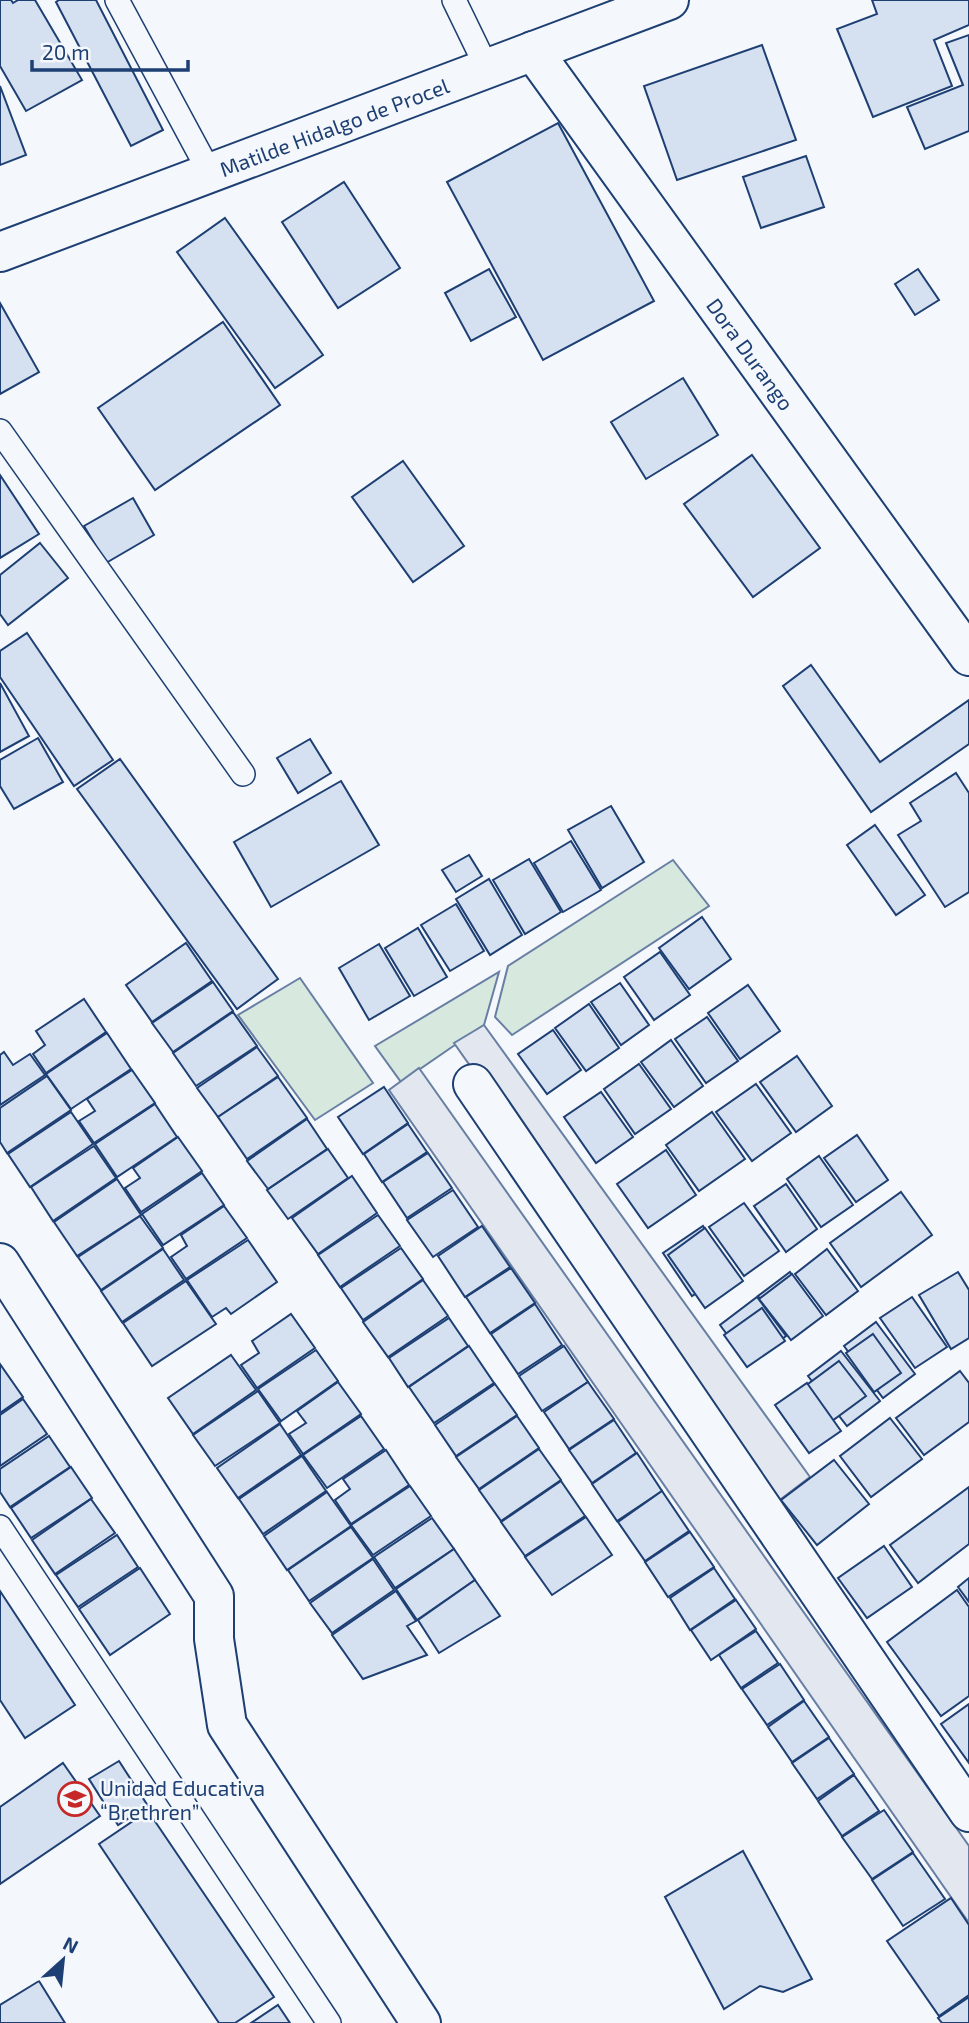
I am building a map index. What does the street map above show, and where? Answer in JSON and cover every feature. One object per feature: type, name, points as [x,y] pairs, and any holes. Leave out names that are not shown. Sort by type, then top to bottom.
[{"type":"street","name":"Matilde Hidalgo de Procel","points":[[0,252],[669,0]]},
{"type":"street","name":"Dora Durango","points":[[533,51],[969,656]]},
{"type":"street","points":[[473,1084],[969,1812]]},
{"type":"street","points":[[0,1263],[214,1596],[214,1639],[227,1724],[421,2023]]},
{"type":"lane","points":[[117,0],[210,173]]},
{"type":"lane","points":[[454,0],[487,68]]},
{"type":"lane","points":[[0,431],[243,775]]},
{"type":"lane","points":[[0,1527],[329,2023]]},
{"type":"shaded area","points":[[673,860],[709,906],[512,1035],[495,1017],[508,966]]},
{"type":"shaded area","points":[[499,972],[484,1025],[401,1082],[375,1046]]},
{"type":"shaded area","points":[[300,978],[373,1083],[315,1120],[238,1015]]},
{"type":"shaded area","points":[[484,1025],[810,1477],[777,1502],[454,1043]]},
{"type":"shaded area","points":[[419,1068],[969,1846],[969,1923],[389,1090]]},
{"type":"building","points":[[0,0],[11,0],[13,3],[18,0],[35,0],[82,80],[26,111],[0,66]]},
{"type":"building","points":[[96,0],[163,130],[131,146],[56,2]]},
{"type":"building","points":[[872,0],[969,0],[969,25],[934,40],[952,86],[873,117],[837,29],[877,14]]},
{"type":"building","points":[[969,35],[969,131],[925,149],[907,107],[963,85],[946,43]]},
{"type":"building","points":[[762,45],[796,140],[677,180],[644,86]]},
{"type":"building","points":[[0,86],[26,155],[0,165]]},
{"type":"building","points":[[558,123],[654,301],[543,360],[447,182]]},
{"type":"building","points":[[806,156],[824,207],[761,228],[743,177]]},
{"type":"building","points":[[344,182],[400,268],[338,308],[282,222]]},
{"type":"building","points":[[225,218],[323,355],[275,388],[177,252]]},
{"type":"building","points":[[489,269],[516,317],[471,341],[445,293]]},
{"type":"building","points":[[918,269],[939,300],[915,315],[895,284]]},
{"type":"building","points":[[0,303],[39,372],[0,394]]},
{"type":"building","points":[[223,322],[280,405],[155,490],[98,408]]},
{"type":"building","points":[[683,378],[718,435],[646,479],[611,422]]},
{"type":"building","points":[[752,455],[820,548],[753,597],[684,504]]},
{"type":"building","points":[[403,461],[464,546],[413,582],[352,497]]},
{"type":"building","points":[[0,475],[39,534],[0,558]]},
{"type":"building","points":[[133,498],[154,535],[106,563],[84,526]]},
{"type":"building","points":[[40,543],[68,578],[8,625],[0,614],[0,575]]},
{"type":"building","points":[[27,633],[113,760],[74,786],[0,677],[0,651]]},
{"type":"building","points":[[811,665],[880,762],[969,700],[969,744],[871,812],[783,686]]},
{"type":"building","points":[[0,683],[29,736],[0,752]]},
{"type":"building","points":[[38,738],[63,782],[14,809],[0,786],[0,760]]},
{"type":"building","points":[[310,739],[331,773],[298,793],[277,758]]},
{"type":"building","points":[[120,759],[278,979],[237,1009],[77,789]]},
{"type":"building","points":[[956,773],[969,793],[969,892],[945,907],[898,835],[921,821],[910,803]]},
{"type":"building","points":[[341,781],[379,845],[271,907],[234,842]]},
{"type":"building","points":[[611,806],[644,862],[602,888],[568,830]]},
{"type":"building","points":[[875,825],[925,895],[896,915],[847,845]]},
{"type":"building","points":[[571,841],[601,890],[563,912],[534,863]]},
{"type":"building","points":[[469,855],[482,876],[456,892],[442,870]]},
{"type":"building","points":[[529,859],[561,912],[525,934],[493,880]]},
{"type":"building","points":[[489,879],[522,935],[490,955],[456,899]]},
{"type":"building","points":[[456,904],[484,951],[450,971],[421,925]]},
{"type":"building","points":[[702,917],[731,959],[689,989],[659,948]]},
{"type":"building","points":[[418,928],[447,977],[414,996],[385,948]]},
{"type":"building","points":[[186,943],[212,981],[152,1022],[126,985]]},
{"type":"building","points":[[379,944],[410,996],[369,1020],[339,968]]},
{"type":"building","points":[[660,952],[690,995],[654,1020],[624,977]]},
{"type":"building","points":[[213,982],[233,1011],[173,1052],[152,1023]]},
{"type":"building","points":[[620,983],[649,1025],[621,1045],[591,1002]]},
{"type":"building","points":[[748,985],[780,1031],[740,1059],[708,1013]]},
{"type":"building","points":[[84,999],[106,1032],[46,1073],[33,1054],[45,1045],[36,1031]]},
{"type":"building","points":[[589,1004],[619,1048],[586,1071],[555,1028]]},
{"type":"building","points":[[233,1012],[257,1046],[196,1086],[173,1053]]},
{"type":"building","points":[[707,1017],[738,1061],[706,1083],[675,1039]]},
{"type":"building","points":[[553,1030],[581,1070],[547,1094],[518,1054]]},
{"type":"building","points":[[107,1033],[131,1069],[71,1109],[46,1074]]},
{"type":"building","points":[[671,1040],[703,1086],[674,1107],[641,1062]]},
{"type":"building","points":[[257,1047],[278,1076],[218,1117],[197,1088]]},
{"type":"building","points":[[4,1052],[13,1065],[30,1054],[45,1075],[0,1105],[0,1055]]},
{"type":"building","points":[[797,1056],[832,1106],[796,1132],[760,1082]]},
{"type":"building","points":[[639,1064],[671,1109],[635,1134],[604,1089]]},
{"type":"building","points":[[132,1070],[155,1103],[94,1143],[79,1121],[95,1111],[87,1099]]},
{"type":"building","points":[[47,1076],[71,1110],[7,1153],[0,1142],[0,1108]]},
{"type":"building","points":[[278,1077],[307,1118],[247,1159],[218,1117]]},
{"type":"building","points":[[756,1084],[791,1133],[752,1161],[716,1112]]},
{"type":"building","points":[[384,1087],[408,1123],[363,1154],[338,1117]]},
{"type":"building","points":[[601,1092],[633,1137],[596,1163],[564,1117]]},
{"type":"building","points":[[155,1104],[177,1137],[117,1177],[95,1144]]},
{"type":"building","points":[[71,1112],[93,1144],[30,1187],[8,1154]]},
{"type":"building","points":[[712,1112],[745,1159],[699,1191],[666,1145]]},
{"type":"building","points":[[307,1119],[327,1149],[268,1189],[247,1161]]},
{"type":"building","points":[[408,1124],[427,1152],[382,1182],[364,1154]]},
{"type":"building","points":[[857,1135],[888,1180],[856,1202],[824,1158]]},
{"type":"building","points":[[178,1137],[202,1171],[141,1212],[125,1188],[140,1178],[133,1168]]},
{"type":"building","points":[[94,1146],[116,1178],[53,1221],[31,1187]]},
{"type":"building","points":[[328,1149],[348,1178],[288,1219],[267,1190]]},
{"type":"building","points":[[666,1150],[696,1195],[648,1228],[617,1184]]},
{"type":"building","points":[[428,1153],[452,1188],[407,1218],[383,1182]]},
{"type":"building","points":[[819,1156],[853,1205],[821,1227],[787,1179]]},
{"type":"building","points":[[202,1173],[224,1205],[163,1245],[142,1214]]},
{"type":"building","points":[[352,1176],[377,1213],[318,1254],[292,1218]]},
{"type":"building","points":[[117,1179],[141,1215],[77,1256],[54,1222]]},
{"type":"building","points":[[786,1184],[817,1229],[786,1252],[754,1206]]},
{"type":"building","points":[[453,1190],[478,1227],[433,1257],[407,1220]]},
{"type":"building","points":[[901,1192],[932,1235],[861,1287],[830,1243]]},
{"type":"building","points":[[744,1203],[779,1251],[744,1276],[709,1227]]},
{"type":"building","points":[[224,1206],[247,1238],[186,1279],[171,1257],[187,1246],[181,1235]]},
{"type":"building","points":[[378,1215],[400,1246],[340,1287],[318,1255]]},
{"type":"building","points":[[140,1216],[163,1248],[101,1290],[78,1257]]},
{"type":"building","points":[[482,1226],[510,1267],[465,1297],[438,1256]]},
{"type":"building","points":[[703,1226],[733,1269],[692,1296],[663,1253]]},
{"type":"building","points":[[705,1228],[743,1281],[705,1308],[668,1255]]},
{"type":"building","points":[[248,1240],[277,1282],[231,1314],[226,1308],[212,1317],[187,1280]]},
{"type":"building","points":[[401,1248],[423,1279],[363,1320],[341,1288]]},
{"type":"building","points":[[163,1249],[184,1280],[122,1322],[101,1291]]},
{"type":"building","points":[[827,1249],[858,1291],[826,1315],[795,1274]]},
{"type":"building","points":[[511,1268],[535,1303],[490,1333],[466,1297]]},
{"type":"building","points":[[790,1272],[819,1312],[788,1335],[758,1296]]},
{"type":"building","points":[[958,1272],[969,1290],[969,1338],[951,1349],[919,1295]]},
{"type":"building","points":[[792,1274],[823,1316],[791,1340],[759,1299]]},
{"type":"building","points":[[423,1280],[448,1316],[388,1357],[363,1322]]},
{"type":"building","points":[[186,1281],[216,1324],[152,1366],[123,1323]]},
{"type":"building","points":[[757,1297],[786,1336],[749,1364],[720,1325]]},
{"type":"building","points":[[912,1297],[947,1347],[915,1368],[880,1318]]},
{"type":"building","points":[[535,1304],[562,1345],[518,1374],[491,1334]]},
{"type":"building","points":[[762,1308],[785,1341],[747,1367],[724,1335]]},
{"type":"building","points":[[291,1314],[315,1348],[257,1388],[241,1365],[259,1353],[252,1341]]},
{"type":"building","points":[[449,1318],[468,1346],[408,1387],[389,1358]]},
{"type":"building","points":[[876,1322],[915,1374],[883,1398],[844,1346]]},
{"type":"building","points":[[873,1334],[901,1373],[874,1392],[846,1353]]},
{"type":"building","points":[[469,1346],[494,1383],[434,1423],[409,1387]]},
{"type":"building","points":[[564,1346],[588,1382],[542,1411],[519,1376]]},
{"type":"building","points":[[316,1350],[338,1381],[281,1421],[258,1389]]},
{"type":"building","points":[[841,1351],[880,1401],[847,1426],[808,1376]]},
{"type":"building","points":[[231,1355],[256,1390],[193,1434],[168,1398]]},
{"type":"building","points":[[839,1361],[866,1396],[802,1443],[777,1407]]},
{"type":"building","points":[[0,1364],[23,1397],[0,1413]]},
{"type":"building","points":[[960,1371],[969,1383],[969,1422],[924,1455],[896,1418]]},
{"type":"building","points":[[338,1382],[361,1414],[303,1454],[289,1434],[306,1423],[297,1411]]},
{"type":"building","points":[[588,1382],[614,1419],[569,1449],[544,1412]]},
{"type":"building","points":[[807,1383],[841,1431],[809,1453],[775,1405]]},
{"type":"building","points":[[495,1384],[517,1415],[456,1456],[435,1425]]},
{"type":"building","points":[[258,1391],[280,1423],[215,1466],[193,1435]]},
{"type":"building","points":[[23,1399],[47,1434],[0,1466],[0,1415]]},
{"type":"building","points":[[361,1416],[384,1449],[327,1488],[303,1455]]},
{"type":"building","points":[[517,1416],[539,1448],[479,1489],[456,1457]]},
{"type":"building","points":[[890,1418],[922,1459],[871,1497],[840,1456]]},
{"type":"building","points":[[614,1420],[636,1453],[592,1483],[569,1450]]},
{"type":"building","points":[[280,1424],[301,1455],[238,1498],[217,1468]]},
{"type":"building","points":[[49,1436],[70,1467],[10,1507],[0,1492],[0,1469]]},
{"type":"building","points":[[539,1449],[561,1480],[501,1521],[479,1490]]},
{"type":"building","points":[[386,1450],[409,1485],[351,1524],[335,1500],[350,1489],[343,1479]]},
{"type":"building","points":[[637,1453],[662,1491],[617,1521],[592,1484]]},
{"type":"building","points":[[302,1456],[326,1491],[263,1534],[239,1499]]},
{"type":"building","points":[[834,1460],[869,1504],[817,1545],[781,1500]]},
{"type":"building","points":[[71,1467],[92,1498],[31,1538],[11,1508]]},
{"type":"building","points":[[561,1481],[585,1516],[525,1556],[501,1522]]},
{"type":"building","points":[[410,1486],[431,1516],[373,1555],[351,1525]]},
{"type":"building","points":[[969,1487],[969,1544],[918,1583],[890,1545]]},
{"type":"building","points":[[662,1491],[689,1531],[645,1561],[618,1522]]},
{"type":"building","points":[[327,1492],[351,1526],[287,1570],[264,1536]]},
{"type":"building","points":[[91,1499],[115,1533],[55,1574],[32,1540]]},
{"type":"building","points":[[586,1517],[612,1555],[552,1595],[525,1557]]},
{"type":"building","points":[[432,1518],[454,1549],[395,1588],[374,1557]]},
{"type":"building","points":[[351,1527],[373,1558],[309,1601],[288,1570]]},
{"type":"building","points":[[690,1532],[714,1567],[668,1597],[645,1562]]},
{"type":"building","points":[[117,1535],[138,1567],[78,1607],[56,1575]]},
{"type":"building","points":[[884,1546],[912,1587],[867,1618],[838,1578]]},
{"type":"building","points":[[454,1549],[475,1580],[417,1620],[396,1589]]},
{"type":"building","points":[[373,1559],[394,1590],[332,1633],[310,1603]]},
{"type":"building","points":[[140,1568],[170,1614],[110,1655],[79,1609]]},
{"type":"building","points":[[714,1568],[735,1599],[690,1630],[670,1598]]},
{"type":"building","points":[[969,1578],[969,1602],[958,1587]]},
{"type":"building","points":[[475,1580],[500,1616],[439,1653],[418,1620]]},
{"type":"building","points":[[957,1590],[969,1607],[969,1696],[941,1716],[887,1642]]},
{"type":"building","points":[[0,1591],[75,1705],[25,1738],[0,1700]]},
{"type":"building","points":[[396,1591],[416,1621],[407,1626],[427,1655],[363,1679],[332,1635]]},
{"type":"building","points":[[736,1600],[756,1629],[711,1660],[691,1630]]},
{"type":"building","points":[[756,1631],[778,1663],[741,1688],[719,1655]]},
{"type":"building","points":[[780,1664],[804,1700],[767,1725],[742,1689]]},
{"type":"building","points":[[804,1701],[829,1737],[792,1762],[768,1727]]},
{"type":"building","points":[[969,1704],[969,1763],[941,1724]]},
{"type":"building","points":[[829,1738],[854,1774],[817,1799],[792,1763]]},
{"type":"building","points":[[119,1761],[148,1806],[118,1825],[89,1779]]},
{"type":"building","points":[[63,1763],[100,1816],[0,1884],[0,1807]]},
{"type":"building","points":[[854,1775],[879,1811],[842,1836],[818,1801]]},
{"type":"building","points":[[884,1810],[913,1852],[872,1879],[842,1837]]},
{"type":"building","points":[[148,1811],[274,1997],[235,2023],[219,2023],[99,1844]]},
{"type":"building","points":[[743,1851],[812,1979],[783,1992],[760,1986],[724,2009],[665,1897]]},
{"type":"building","points":[[913,1853],[945,1899],[903,1926],[872,1880]]},
{"type":"building","points":[[951,1898],[969,1925],[969,1995],[939,2016],[887,1941]]},
{"type":"building","points":[[39,1981],[65,2023],[0,2023],[0,2005]]},
{"type":"building","points":[[969,1997],[969,2023],[942,2023],[938,2018]]},
{"type":"building","points":[[278,2005],[290,2023],[251,2023]]},
{"type":"place","name":"Unidad Educativa “Brethren”","points":[[75,1799]]}]
